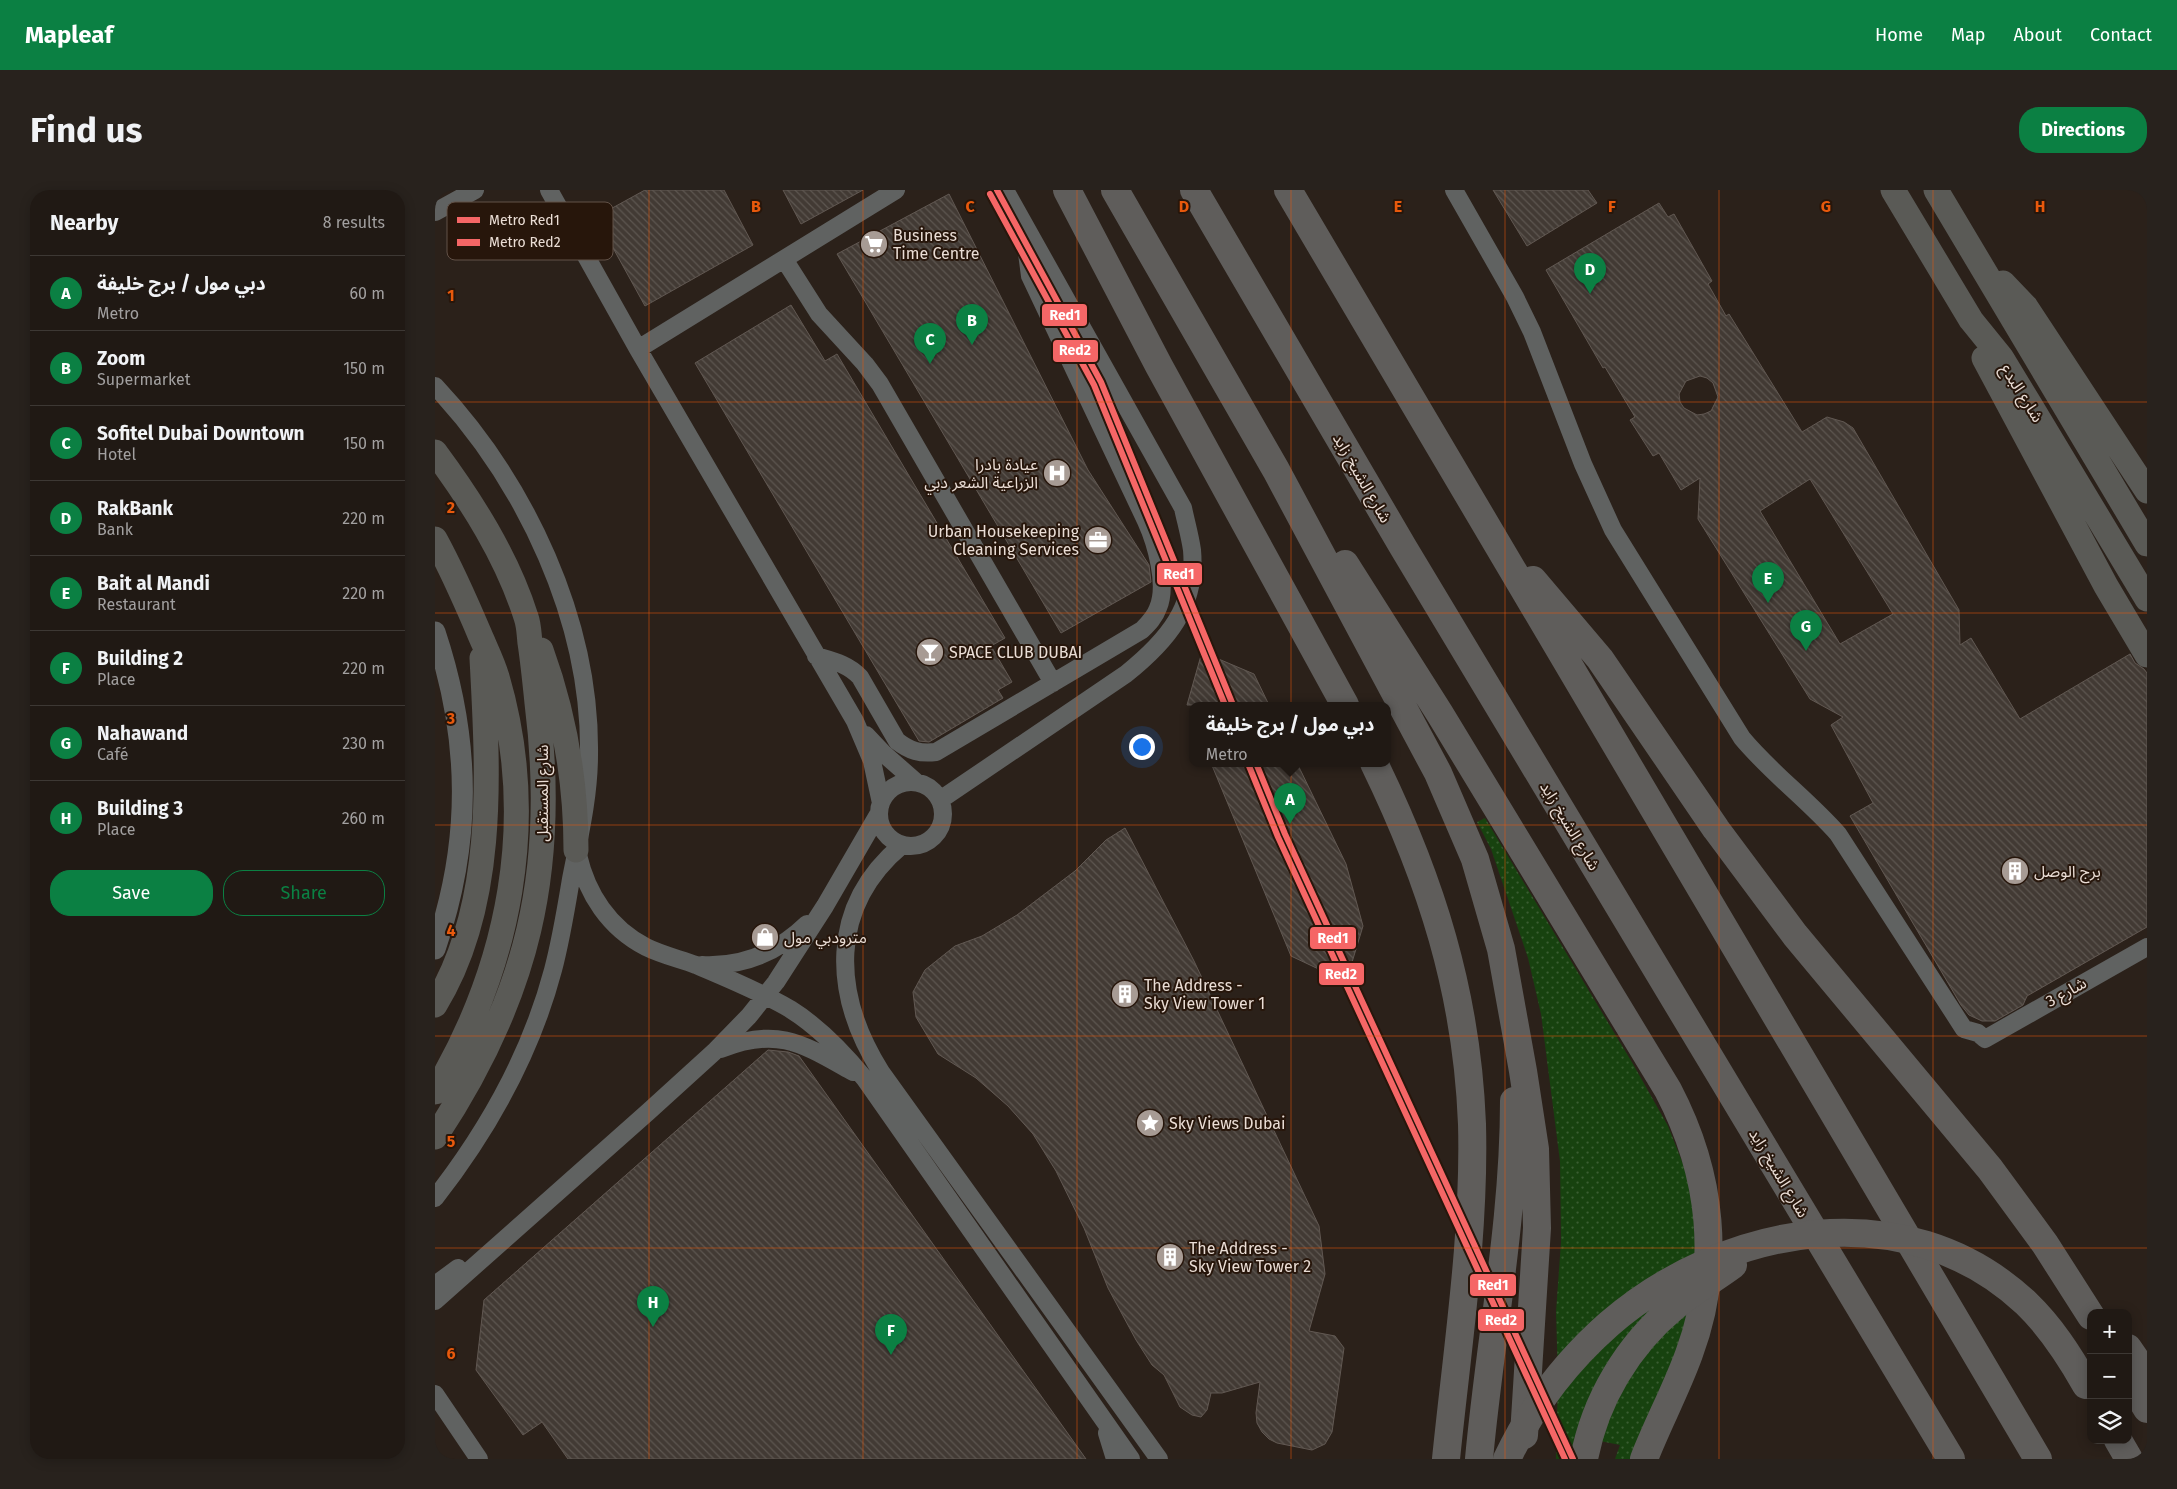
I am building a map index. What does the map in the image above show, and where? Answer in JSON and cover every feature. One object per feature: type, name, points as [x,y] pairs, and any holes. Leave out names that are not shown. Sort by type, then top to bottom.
[{"type":"highway","points":[[1067,190],[1159,366],[1343,702]]},
{"type":"highway","points":[[1115,190],[1276,470],[1438,774],[1458,816],[1489,904],[1501,949],[1530,1110],[1537,1189],[1537,1228],[1522,1459]]},
{"type":"highway","name":"شارع الشيخ زايد","points":[[1194,190],[1403,547],[1951,1459]]},
{"type":"highway","points":[[1288,190],[2038,1459]]},
{"type":"highway","points":[[1276,470],[1290,482],[1308,506],[1440,714],[1668,1090],[1688,1132],[1701,1176],[1708,1214],[1710,1245],[1706,1291],[1699,1322],[1684,1368],[1644,1459]]},
{"type":"highway","points":[[1485,524],[1600,659],[1755,883],[1837,987],[1990,1169],[2045,1244],[2087,1310]]},
{"type":"highway","points":[[1376,767],[1410,840],[1442,932],[1463,1027],[1469,1076],[1472,1173],[1465,1270],[1446,1459]]},
{"type":"highway","points":[[1479,1459],[1511,1193],[1514,1140],[1515,1032]]},
{"type":"highway","points":[[1507,1459],[1523,1430],[1555,1382],[1572,1361],[1610,1324],[1653,1292],[1691,1270],[1725,1255],[1761,1244],[1813,1234],[1854,1232],[1901,1238],[1940,1250],[1977,1267],[2025,1303],[2053,1333],[2087,1387]]},
{"type":"highway","points":[[1584,1459],[1593,1424],[1602,1402],[1626,1360],[1640,1341],[1674,1307],[1761,1244]]},
{"type":"highway","points":[[2071,1284],[2096,1309]]},
{"type":"highway","points":[[2132,1354],[2147,1376]]},
{"type":"highway","points":[[2132,1385],[2147,1409]]},
{"type":"highway","points":[[2120,1444],[2129,1459]]},
{"type":"main road","name":"شارع البدع","points":[[1893,190],[1971,320],[2005,365],[2147,598]]},
{"type":"main road","name":"شارع البدع","points":[[1936,190],[2147,544]]},
{"type":"main road","points":[[1983,269],[2013,292],[2026,306],[2147,491]]},
{"type":"main road","points":[[1971,320],[1976,338],[1990,371],[2106,586],[2147,655]]},
{"type":"main road","name":"شارع المستقبل","points":[[435,452],[467,497],[496,547],[527,618],[542,738],[545,785],[539,880],[523,954],[502,1017],[482,1060],[459,1101],[435,1137]]},
{"type":"main road","name":"شارع المستقبل","points":[[435,539],[456,579],[497,675],[508,719],[513,754],[516,811],[515,855],[507,909],[499,944],[486,987],[469,1028],[435,1092]]},
{"type":"main road","points":[[527,618],[552,682],[567,740],[574,782],[576,850]]},
{"type":"main road","points":[[435,1005],[450,976],[467,930],[481,853],[487,766],[480,636]]},
{"type":"street","points":[[453,202],[475,190]]},
{"type":"street","points":[[549,190],[556,202]]},
{"type":"street","points":[[638,349],[896,190]]},
{"type":"street","points":[[940,800],[1126,674],[1152,652],[1171,631],[1184,606],[1191,579],[1192,551],[1183,508],[1005,190]]},
{"type":"street","name":"شارع 3","points":[[1453,190],[1515,297],[1532,332],[1583,464],[1613,530],[1742,738],[1758,758],[1818,811],[1838,834],[1962,1027],[1985,1039],[2147,947]]},
{"type":"street","points":[[435,212],[447,205]]},
{"type":"street","points":[[816,656],[845,664],[854,670],[860,677],[897,741],[915,752],[925,754],[945,748],[1142,630],[1151,621],[1158,609],[1161,596],[1159,563],[1149,527],[1030,276],[1027,253],[1031,238]]},
{"type":"street","points":[[784,259],[819,314],[865,364],[880,384],[1053,683]]},
{"type":"street","points":[[588,260],[855,721],[872,761],[882,827],[890,838],[902,845],[913,846],[923,844],[939,831],[943,821],[943,810],[940,800],[930,788],[916,782],[883,753],[855,721]]},
{"type":"street","points":[[435,386],[466,422],[507,481],[541,546],[567,613],[584,684],[589,732],[588,779],[553,971],[532,1032],[492,1115],[463,1161],[435,1198]]},
{"type":"street","points":[[435,632],[454,700],[462,754],[463,782],[457,868],[444,923],[435,949]]},
{"type":"street","points":[[435,1298],[497,1246],[714,1052],[776,982],[825,906],[887,794],[895,786],[916,782]]},
{"type":"street","points":[[902,845],[877,869],[866,884],[851,917],[845,953],[846,971],[857,1024],[871,1057],[881,1072],[1156,1458]]},
{"type":"street","points":[[576,850],[589,890],[599,907],[628,936],[646,947],[696,965],[789,1009],[823,1034],[839,1049],[865,1079],[1131,1459]]},
{"type":"street","points":[[696,965],[724,965],[758,958],[794,936],[825,906]]},
{"type":"street","points":[[714,1052],[742,1041],[761,1037],[783,1040],[807,1047],[865,1079]]},
{"type":"street","points":[[1048,1342],[1050,1308]]},
{"type":"street","points":[[435,1394],[441,1408],[479,1459]]},
{"type":"street","points":[[1105,1422],[1115,1459]]},
{"type":"green space","points":[[1485,818],[1633,1064],[1668,1126],[1685,1169],[1696,1206],[1698,1319],[1650,1459],[1615,1459],[1620,1445],[1575,1436],[1573,1459],[1556,1459],[1558,1379],[1556,1312],[1561,1242],[1560,1161],[1541,1014],[1528,958],[1491,849],[1477,822]]},
{"type":"building","points":[[645,190],[724,190],[753,245],[645,306],[613,248],[613,208]]},
{"type":"building","points":[[783,190],[863,190],[801,224]]},
{"type":"building","points":[[1493,190],[1588,190],[1597,203],[1527,246]]},
{"type":"building","points":[[949,194],[1088,470],[1149,565],[1151,582],[1061,633],[837,254]]},
{"type":"building","points":[[1659,203],[1668,217],[1674,214],[1712,281],[1708,284],[1726,316],[1729,314],[1802,432],[1827,417],[1844,422],[1853,428],[1959,610],[1960,645],[1971,638],[2020,719],[2130,654],[2135,663],[2144,669],[2147,673],[2147,927],[2027,996],[2023,1005],[1995,1021],[1982,1021],[1969,1015],[1961,1005],[1850,816],[1873,803],[1831,725],[1843,717],[1810,699],[1698,519],[1700,478],[1681,490],[1659,453],[1653,456],[1630,420],[1635,417],[1605,367],[1603,368],[1546,270]],"holes":[[[1700,376],[1707,378],[1713,383],[1718,397],[1711,411],[1697,415],[1684,408],[1680,402],[1679,394],[1686,381]],[[1810,479],[1893,614],[1840,644],[1760,511]]]},
{"type":"building","points":[[791,305],[825,361],[837,354],[1005,638],[991,646],[1012,682],[998,690],[1003,698],[929,742],[919,741],[695,363]]},
{"type":"building","points":[[1202,652],[1254,674],[1268,702],[1189,702],[1189,705],[1187,705]]},
{"type":"building","points":[[1213,767],[1299,767],[1346,864],[1363,926],[1346,982],[1291,956]]},
{"type":"building","points":[[1125,828],[1194,961],[1319,1226],[1325,1274],[1309,1331],[1335,1336],[1344,1348],[1332,1432],[1325,1444],[1312,1450],[1277,1443],[1269,1439],[1262,1432],[1257,1423],[1256,1413],[1260,1382],[1222,1393],[1211,1393],[1207,1410],[1201,1417],[1192,1415],[1180,1407],[1164,1375],[1152,1365],[1136,1340],[1108,1288],[1084,1228],[1056,1171],[1033,1134],[1008,1106],[976,1078],[938,1054],[916,1017],[913,992],[925,970],[955,946],[982,936],[1017,915],[1075,871],[1106,840]]},
{"type":"building","points":[[768,1050],[788,1052],[799,1056],[1086,1459],[568,1459],[542,1422],[523,1435],[476,1370],[484,1300]]},
{"type":"metro line","name":"Red1","points":[[997,190],[1101,382],[1232,702]]},
{"type":"metro line","name":"Red2","points":[[990,194],[1094,385],[1224,702]]},
{"type":"metro line","name":"Red2","points":[[1249,767],[1278,837],[1565,1459]]},
{"type":"metro line","name":"Red1","points":[[1258,767],[1285,834],[1573,1459]]},
{"type":"place","name":"Business Time Centre","points":[[874,244]]},
{"type":"place","name":"RakBank","points":[[1590,294]]},
{"type":"place","name":"Zoom","points":[[972,345]]},
{"type":"place","name":"Sofitel Dubai Downtown","points":[[930,364]]},
{"type":"place","name":"عيادة بادرا الزراعية الشعر دبي","points":[[1057,473]]},
{"type":"place","name":"Urban Housekeeping Cleaning Services","points":[[1098,540]]},
{"type":"place","name":"Bait al Mandi","points":[[1768,603]]},
{"type":"place","name":"Nahawand","points":[[1806,651]]},
{"type":"place","name":"SPACE CLUB DUBAI","points":[[930,652]]},
{"type":"place","name":"دبي مول / برج خليفة","points":[[1290,824]]},
{"type":"place","name":"برج الوصل","points":[[2015,871]]},
{"type":"place","name":"مترودبي مول","points":[[765,937]]},
{"type":"place","name":"The Address - Sky View Tower 1","points":[[1125,994]]},
{"type":"place","name":"Sky Views Dubai","points":[[1150,1123]]},
{"type":"place","name":"The Address - Sky View Tower 2","points":[[1170,1257]]},
{"type":"place","name":"Building 3","points":[[653,1327]]},
{"type":"place","name":"Building 2","points":[[891,1355]]}]
